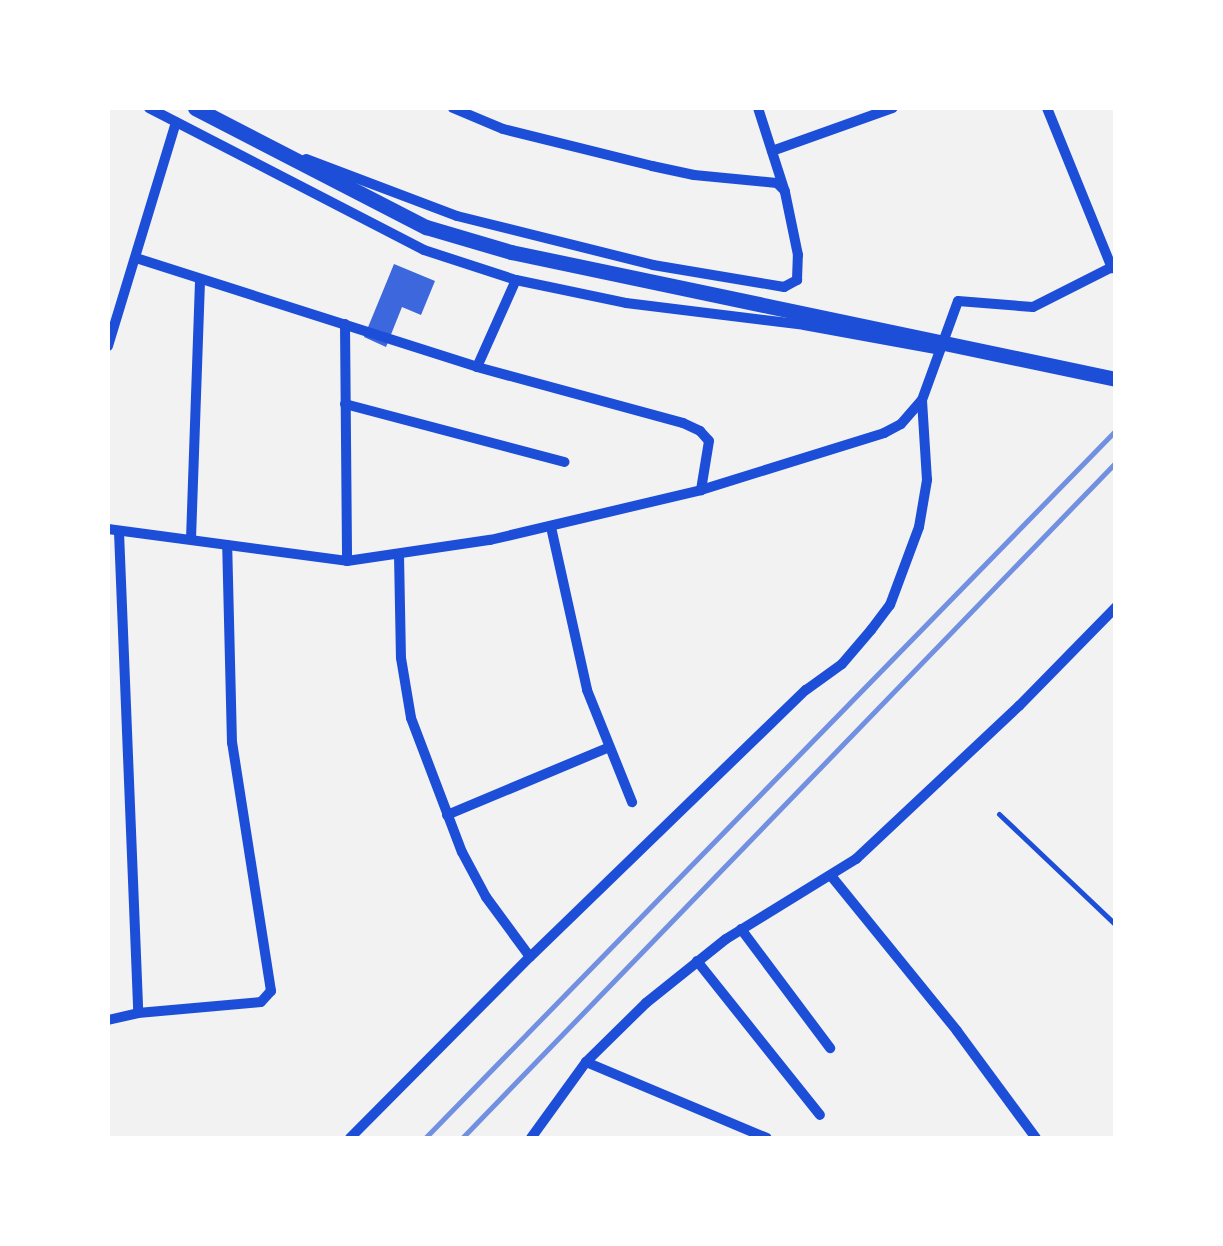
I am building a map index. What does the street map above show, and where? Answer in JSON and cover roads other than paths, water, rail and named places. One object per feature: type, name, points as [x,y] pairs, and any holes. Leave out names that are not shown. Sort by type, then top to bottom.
[{"type":"main road","points":[[195,108],[426,227],[510,252],[1116,379]]},
{"type":"street","points":[[149,108],[424,250],[516,280],[626,303],[804,325],[940,350]]},
{"type":"street","points":[[454,108],[504,129],[694,176],[777,183],[786,192]]},
{"type":"street","points":[[275,149],[456,216],[653,265],[784,287],[797,280],[798,255],[786,192],[758,108]]},
{"type":"street","points":[[772,151],[893,108]]},
{"type":"street","points":[[138,1013],[113,531],[347,561],[400,555],[551,527],[701,490],[884,433],[901,424],[922,400],[958,302],[1033,307],[1114,266],[1046,108]]},
{"type":"street","points":[[108,346],[176,122]]},
{"type":"street","points":[[136,258],[477,367],[700,431],[710,448],[701,490]]},
{"type":"street","points":[[191,540],[200,280]]},
{"type":"street","points":[[477,367],[516,280]]},
{"type":"street","points":[[345,324],[347,561]]},
{"type":"street","points":[[350,1138],[806,690],[842,664],[890,606],[904,573],[926,495],[922,400]]},
{"type":"street","points":[[344,404],[564,462]]},
{"type":"street","points":[[551,527],[580,662],[607,748],[632,802]]},
{"type":"street","points":[[108,1020],[138,1013],[261,1002],[271,992],[232,743],[226,545]]},
{"type":"street","points":[[400,555],[406,692],[419,745],[446,815],[486,897],[530,958]]},
{"type":"street","points":[[531,1138],[586,1062],[697,961],[741,929],[832,877],[1019,706],[1116,607]]},
{"type":"street","points":[[446,815],[607,748]]},
{"type":"street","points":[[832,877],[1036,1138]]},
{"type":"street","points":[[741,929],[830,1048]]},
{"type":"street","points":[[697,961],[820,1115]]},
{"type":"street","points":[[586,1062],[768,1138]]},
{"type":"lane","points":[[998,814],[1116,924]]},
{"type":"railway","points":[[425,1138],[1116,430]]},
{"type":"railway","points":[[462,1138],[1116,462]]}]
